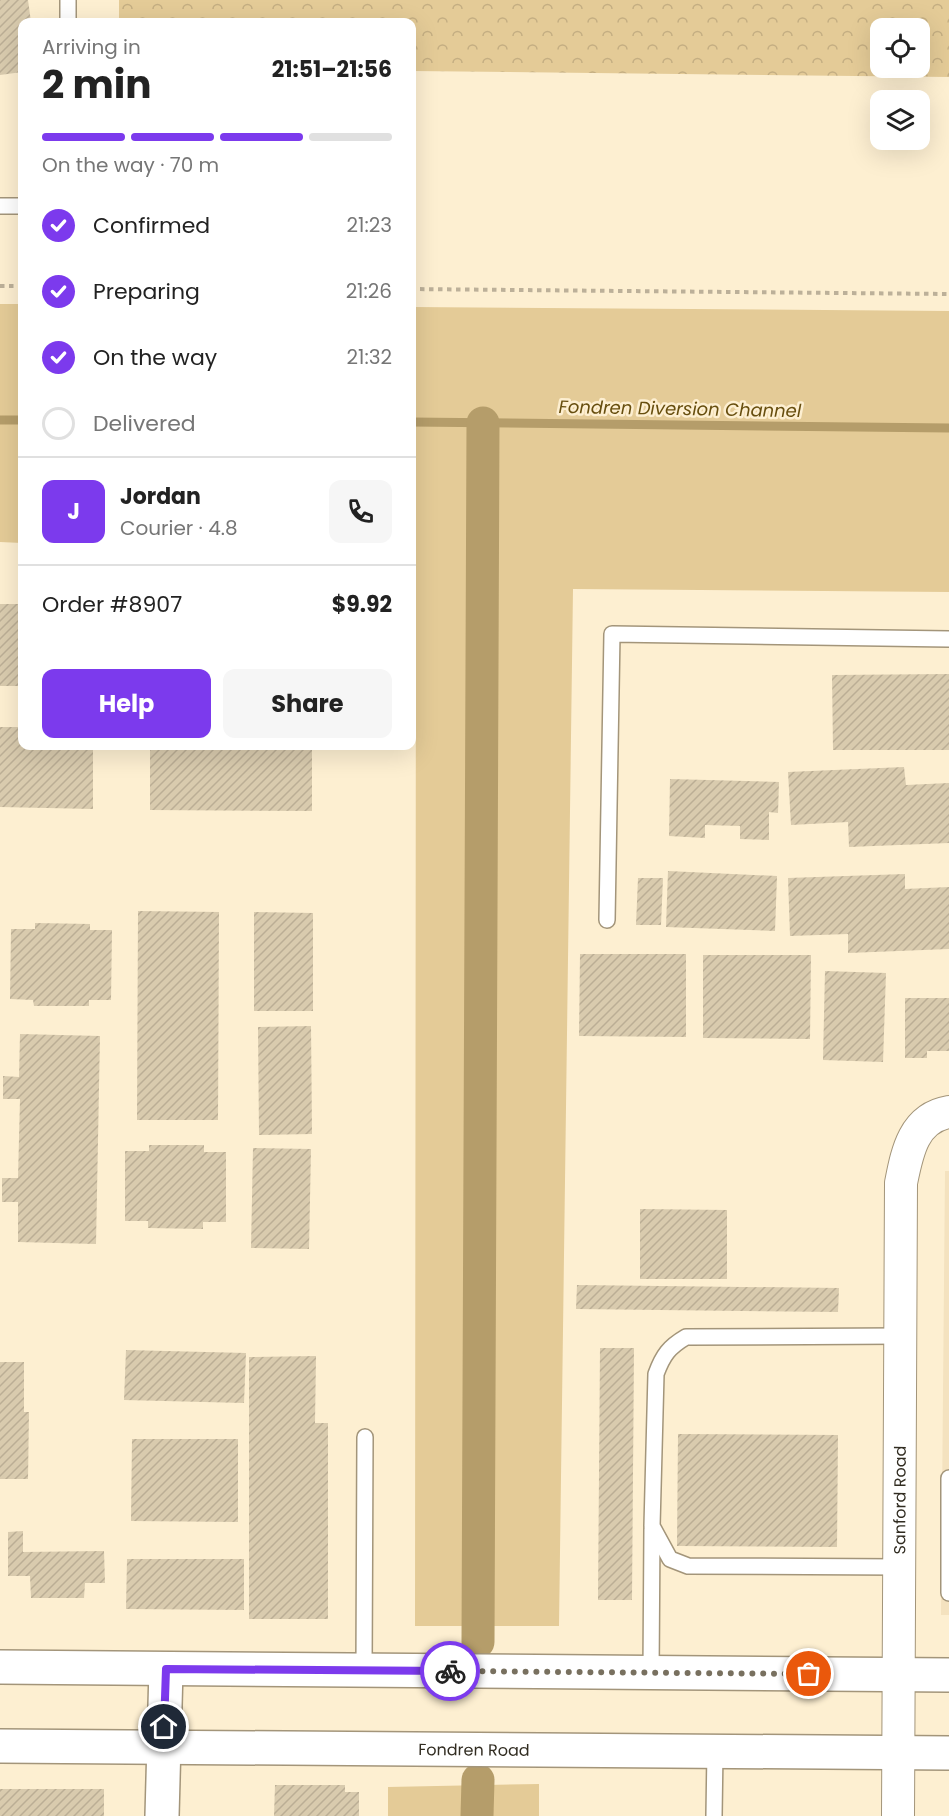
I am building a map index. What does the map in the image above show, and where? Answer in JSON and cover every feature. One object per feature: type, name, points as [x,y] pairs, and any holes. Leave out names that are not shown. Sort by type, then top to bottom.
[{"type":"main road","points":[[0,1667],[949,1675]]},
{"type":"main road","points":[[162,1816],[166,1669]]},
{"type":"main road","name":"Fondren Road","points":[[0,1746],[949,1753]]},
{"type":"street","name":"Sanford Road","points":[[898,1816],[901,1183],[909,1142],[935,1114],[949,1112]]},
{"type":"lane","points":[[68,0],[68,18]]},
{"type":"lane","points":[[0,206],[18,206]]},
{"type":"lane","points":[[606,920],[612,634],[949,639]]},
{"type":"lane","points":[[651,1673],[656,1374],[664,1353],[686,1337],[901,1336]]},
{"type":"lane","points":[[364,1670],[365,1437]]},
{"type":"lane","points":[[949,1478],[949,1593]]},
{"type":"lane","points":[[652,1526],[670,1559],[688,1566],[900,1567]]},
{"type":"lane","points":[[714,1816],[715,1751]]},
{"type":"path","points":[[0,286],[18,286]]},
{"type":"path","points":[[416,289],[949,294]]},
{"type":"shaded area","points":[[945,1171],[949,1171],[949,1615],[941,1615]]},
{"type":"green space","points":[[119,0],[949,0],[949,77],[930,77],[930,18],[870,18],[870,76],[416,71],[416,18],[119,18]]},
{"type":"green space","points":[[0,304],[18,304],[18,543],[0,542]]},
{"type":"green space","points":[[416,307],[949,311],[949,592],[573,589],[559,1626],[415,1626]]},
{"type":"green space","points":[[539,1784],[539,1816],[388,1816],[388,1787]]},
{"type":"building","points":[[0,0],[28,0],[30,18],[18,18],[18,73],[0,75]]},
{"type":"building","points":[[0,604],[18,604],[18,686],[0,686]]},
{"type":"building","points":[[949,674],[949,750],[833,750],[832,675]]},
{"type":"building","points":[[0,727],[18,727],[18,750],[93,750],[93,809],[0,807]]},
{"type":"building","points":[[150,750],[312,750],[312,811],[150,810]]},
{"type":"building","points":[[904,767],[906,785],[949,783],[949,843],[849,847],[848,822],[791,825],[788,772]]},
{"type":"building","points":[[670,779],[779,782],[778,813],[769,812],[769,840],[740,839],[740,826],[705,825],[705,838],[669,836]]},
{"type":"building","points":[[668,871],[777,876],[775,931],[666,927]]},
{"type":"building","points":[[905,874],[905,889],[949,887],[949,949],[848,953],[848,934],[790,936],[788,878]]},
{"type":"building","points":[[638,878],[663,878],[661,925],[636,925]]},
{"type":"building","points":[[138,911],[219,912],[218,1120],[137,1120]]},
{"type":"building","points":[[254,912],[313,913],[313,1011],[254,1011]]},
{"type":"building","points":[[35,923],[90,924],[90,930],[112,930],[111,1000],[89,1000],[89,1006],[34,1006],[33,1000],[10,999],[11,929],[35,929]]},
{"type":"building","points":[[580,954],[686,954],[686,1037],[579,1036]]},
{"type":"building","points":[[703,955],[811,955],[810,1039],[703,1038]]},
{"type":"building","points":[[825,971],[886,973],[883,1062],[823,1060]]},
{"type":"building","points":[[905,998],[949,998],[949,1051],[927,1051],[927,1058],[905,1058]]},
{"type":"building","points":[[311,1026],[312,1134],[259,1135],[258,1027]]},
{"type":"building","points":[[20,1034],[100,1036],[96,1244],[18,1242],[18,1202],[2,1202],[2,1178],[18,1178],[20,1099],[3,1099],[3,1076],[19,1077]]},
{"type":"building","points":[[149,1145],[204,1145],[204,1152],[226,1152],[226,1222],[203,1222],[203,1229],[148,1228],[148,1221],[125,1221],[125,1151],[149,1151]]},
{"type":"building","points":[[253,1148],[311,1149],[309,1249],[251,1248]]},
{"type":"building","points":[[640,1209],[727,1210],[727,1279],[640,1279]]},
{"type":"building","points":[[577,1285],[839,1288],[838,1312],[576,1309]]},
{"type":"building","points":[[600,1348],[634,1348],[632,1600],[598,1600]]},
{"type":"building","points":[[126,1350],[246,1353],[244,1403],[124,1400]]},
{"type":"building","points":[[316,1356],[315,1423],[328,1423],[328,1619],[249,1619],[249,1357]]},
{"type":"building","points":[[0,1362],[24,1362],[24,1412],[29,1412],[28,1479],[0,1479]]},
{"type":"building","points":[[678,1434],[838,1435],[837,1547],[677,1546]]},
{"type":"building","points":[[132,1439],[238,1439],[238,1522],[131,1521]]},
{"type":"building","points":[[23,1531],[23,1552],[104,1551],[105,1583],[85,1583],[84,1598],[31,1598],[30,1576],[8,1576],[8,1532]]},
{"type":"building","points":[[127,1559],[244,1559],[244,1610],[126,1609]]},
{"type":"building","points":[[275,1785],[345,1785],[345,1792],[359,1792],[359,1816],[274,1816]]},
{"type":"building","points":[[0,1789],[104,1789],[104,1816],[0,1816]]},
{"type":"waterway","name":"Fondren Diversion Channel","points":[[0,420],[18,420]]},
{"type":"waterway","name":"Fondren Diversion Channel","points":[[416,422],[949,428]]},
{"type":"waterway","points":[[478,1642],[483,423]]},
{"type":"waterway","points":[[477,1816],[478,1780]]},
{"type":"way so far","points":[[450,1671],[809,1674]]},
{"type":"route","points":[[164,1727],[166,1669],[450,1671]]}]
